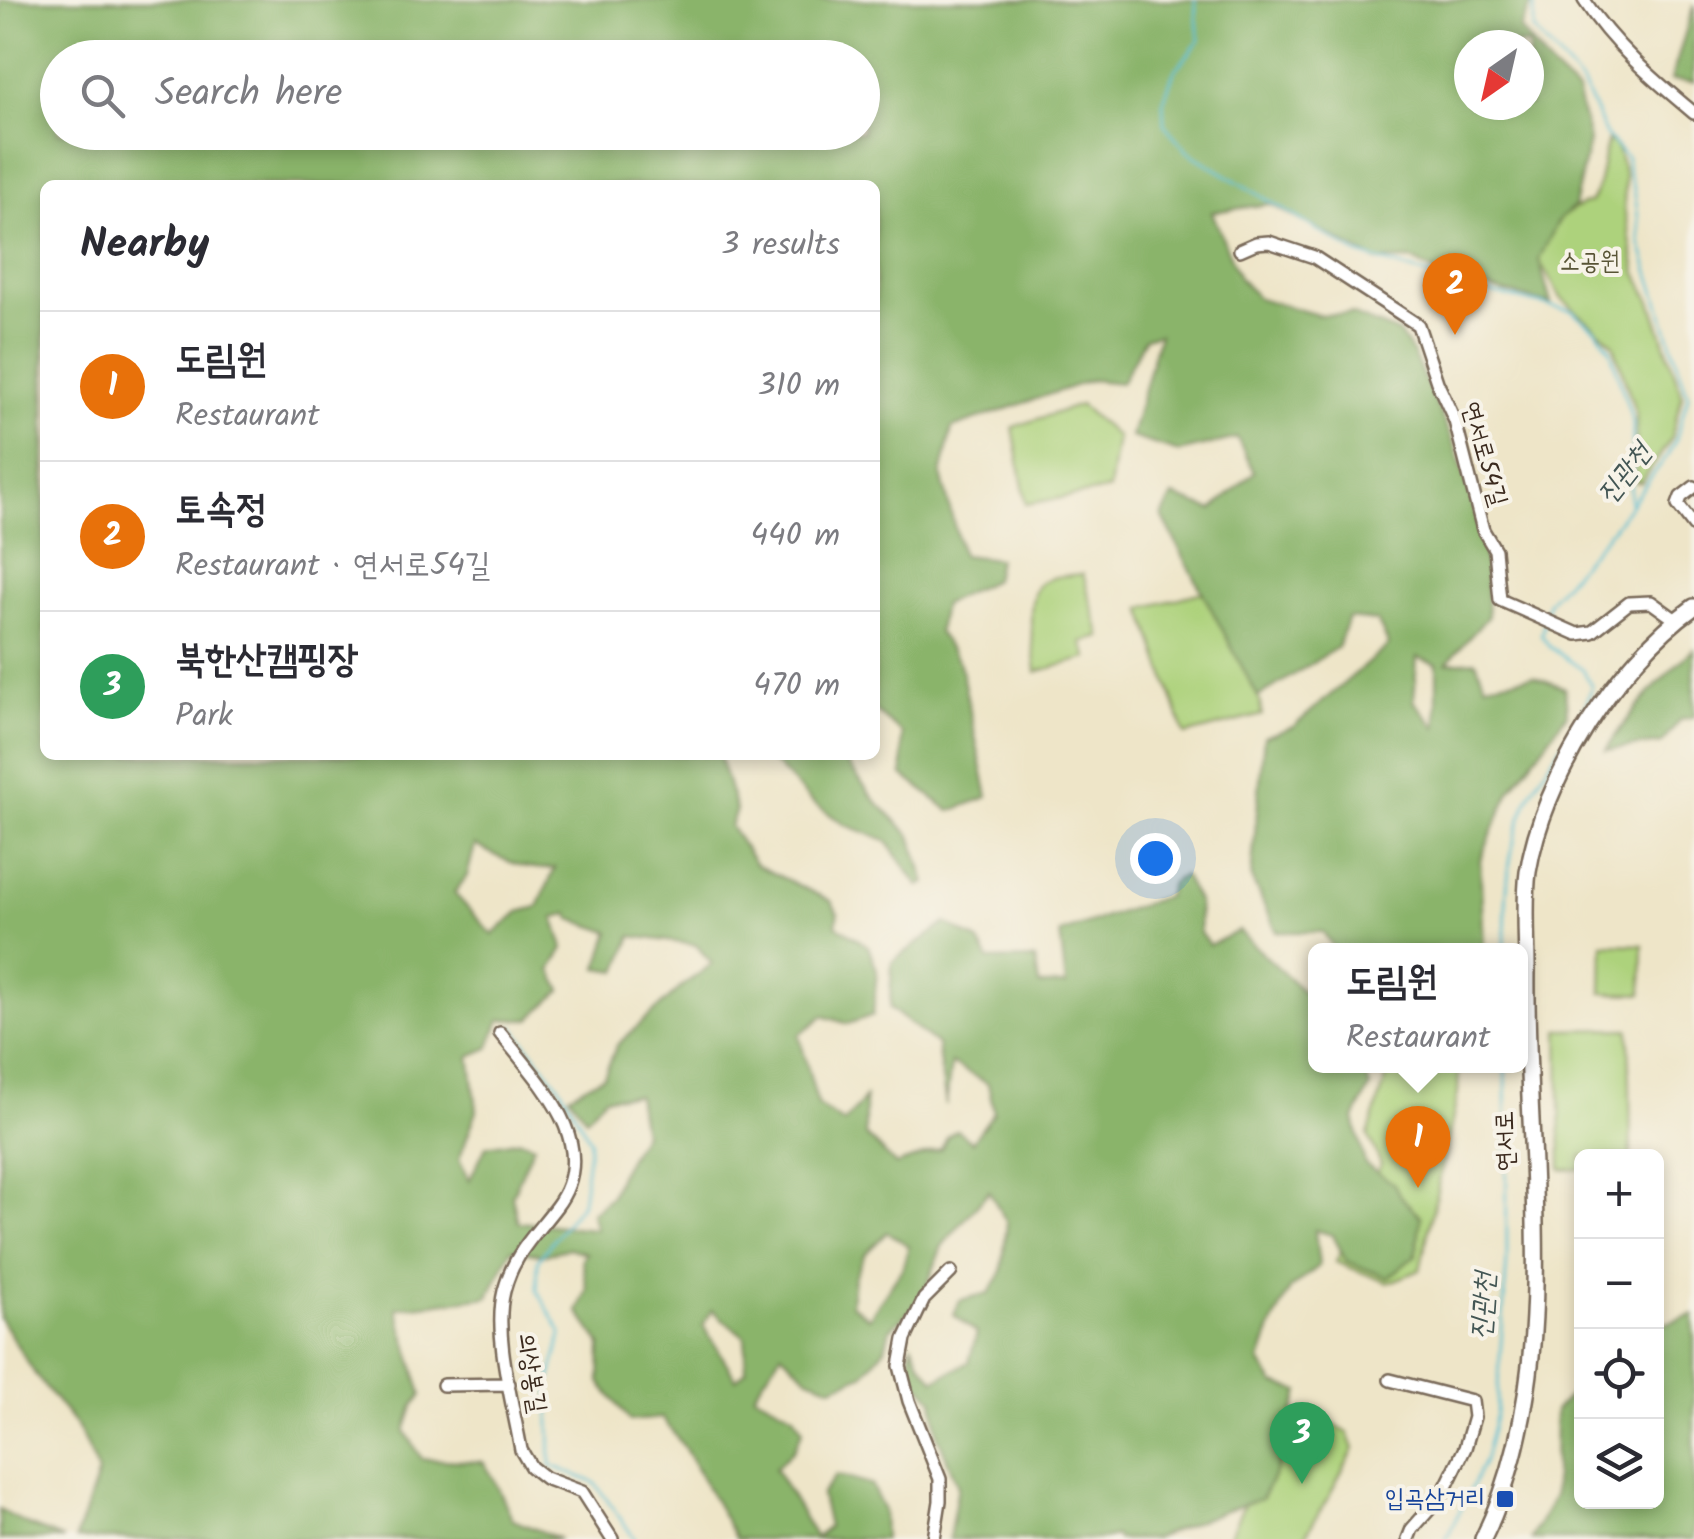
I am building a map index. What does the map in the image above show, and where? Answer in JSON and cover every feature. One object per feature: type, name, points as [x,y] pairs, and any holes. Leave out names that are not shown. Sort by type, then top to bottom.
[{"type":"main road","name":"연서로","points":[[1527,943],[1528,872],[1548,802],[1572,752],[1606,697],[1634,662],[1676,620],[1694,608]]},
{"type":"main road","name":"연서로","points":[[1483,1539],[1494,1531],[1521,1425],[1532,1352],[1535,1224],[1528,1056]]},
{"type":"street","points":[[1584,0],[1618,45],[1694,114]]},
{"type":"street","name":"연서로54길","points":[[1240,250],[1269,242],[1314,257],[1418,325],[1437,382],[1456,421],[1483,530],[1496,550],[1500,600],[1577,634],[1592,632],[1629,603],[1651,602],[1676,620]]},
{"type":"street","points":[[1694,487],[1681,497],[1678,505],[1694,526]]},
{"type":"street","name":"의상봉길","points":[[500,1033],[555,1103],[571,1145],[571,1178],[566,1193],[516,1256],[499,1316],[521,1450],[545,1478],[582,1492],[612,1539]]},
{"type":"street","points":[[934,1539],[940,1479],[909,1402],[900,1366],[905,1340],[924,1299],[951,1272]]},
{"type":"street","points":[[1390,1380],[1472,1401],[1474,1418],[1465,1448],[1442,1495],[1408,1539]]},
{"type":"street","points":[[443,1385],[509,1384]]},
{"type":"green space","points":[[0,0],[1533,0],[1521,30],[1454,30],[1454,120],[1544,120],[1544,60],[1577,92],[1589,141],[1574,207],[1559,220],[1539,259],[1551,304],[1441,276],[1411,260],[1377,261],[1270,204],[1212,212],[1239,278],[1258,298],[1318,315],[1351,314],[1399,333],[1413,354],[1456,448],[1484,541],[1488,616],[1447,663],[1476,661],[1485,684],[1534,676],[1565,688],[1567,714],[1510,791],[1480,860],[1484,943],[1330,943],[1323,932],[1277,932],[1251,878],[1264,737],[1293,727],[1389,645],[1377,621],[1348,618],[1338,647],[1258,697],[1162,516],[1173,496],[1212,510],[1254,472],[1237,438],[1179,452],[1131,437],[1159,334],[1145,338],[1121,383],[1091,380],[952,428],[941,475],[962,555],[998,559],[994,580],[943,604],[938,632],[960,664],[988,797],[950,811],[903,775],[902,733],[880,715],[880,180],[40,180],[40,760],[721,760],[736,810],[730,826],[756,865],[831,901],[838,913],[836,925],[868,946],[877,970],[873,1015],[848,1024],[823,1016],[799,1035],[818,1106],[844,1123],[865,1098],[865,1135],[896,1165],[941,1149],[948,1136],[957,1130],[972,1142],[994,1112],[988,1084],[951,1063],[946,1105],[937,1045],[890,1008],[892,962],[946,923],[978,941],[989,960],[1035,959],[1039,985],[1066,985],[1060,933],[1167,896],[1171,883],[1183,875],[1198,903],[1200,933],[1209,945],[1239,931],[1308,996],[1308,1073],[1365,1073],[1370,1087],[1354,1119],[1365,1164],[1394,1184],[1421,1217],[1416,1255],[1388,1278],[1346,1261],[1333,1235],[1315,1230],[1319,1266],[1290,1289],[1260,1361],[1274,1384],[1300,1391],[1277,1469],[1261,1499],[1153,1539],[949,1539],[958,1486],[938,1437],[933,1399],[909,1373],[912,1343],[920,1362],[935,1380],[969,1362],[977,1333],[954,1315],[960,1300],[989,1293],[1002,1272],[1007,1223],[989,1191],[942,1246],[922,1300],[890,1329],[885,1348],[863,1375],[832,1387],[809,1378],[781,1353],[754,1394],[794,1415],[803,1430],[794,1449],[775,1469],[816,1538],[828,1527],[821,1495],[836,1475],[871,1485],[883,1509],[884,1539],[736,1539],[684,1447],[662,1418],[630,1421],[600,1382],[601,1345],[578,1311],[587,1289],[582,1259],[586,1253],[568,1248],[545,1255],[512,1249],[488,1297],[397,1308],[422,1395],[413,1406],[405,1431],[422,1459],[483,1462],[513,1520],[560,1539],[76,1539],[98,1473],[78,1428],[35,1374],[0,1318]],"holes":[[[1417,657],[1437,664],[1437,728],[1414,701]],[[475,845],[523,866],[555,868],[538,907],[519,912],[493,935],[454,893],[467,876]],[[569,914],[571,919],[610,932],[598,968],[618,971],[632,936],[696,945],[712,964],[617,1045],[604,1076],[569,1095],[586,1118],[605,1097],[637,1095],[643,1133],[611,1196],[591,1213],[596,1229],[518,1222],[512,1196],[534,1145],[521,1140],[486,1146],[469,1181],[459,1159],[477,1110],[470,1056],[489,1048],[500,1020],[530,1019],[562,990],[551,970],[564,948],[554,917]],[[887,1232],[909,1246],[902,1269],[869,1318],[851,1304],[854,1277],[865,1254]],[[712,1310],[745,1337],[746,1371],[736,1379],[703,1325]]]},
{"type":"green space","points":[[1694,4],[1694,82],[1671,80]]},
{"type":"green space","name":"소공원","points":[[1608,140],[1617,148],[1625,176],[1624,208],[1636,271],[1652,304],[1682,395],[1671,439],[1642,482],[1636,482],[1636,414],[1613,343],[1561,298],[1538,259],[1563,217],[1591,202]]},
{"type":"green space","points":[[1080,405],[1117,437],[1109,490],[1026,504],[1013,427]]},
{"type":"green space","points":[[1083,574],[1101,637],[1082,642],[1088,658],[1036,672],[1031,609],[1037,587],[1053,578]]},
{"type":"green space","points":[[1218,588],[1254,673],[1262,715],[1185,735],[1142,608]]},
{"type":"green space","points":[[1694,649],[1694,717],[1681,719],[1662,743],[1606,750],[1646,696]]},
{"type":"green space","points":[[771,760],[845,760],[874,799],[911,836],[926,883],[919,886],[886,840],[845,825],[811,801]]},
{"type":"green space","points":[[1603,944],[1643,945],[1642,994],[1602,993]]},
{"type":"green space","points":[[1629,1029],[1631,1149],[1574,1149],[1574,1169],[1561,1170],[1559,1030]]},
{"type":"green space","points":[[1388,1073],[1459,1073],[1458,1093],[1420,1270],[1388,1283],[1336,1262],[1381,1164],[1368,1135]]},
{"type":"green space","points":[[1694,1315],[1694,1539],[1531,1539],[1554,1496],[1555,1411],[1574,1391],[1574,1509],[1664,1509],[1664,1324]]},
{"type":"green space","points":[[1321,1418],[1348,1433],[1354,1449],[1303,1539],[1228,1539],[1244,1504],[1262,1498],[1295,1423]]},
{"type":"green space","points":[[0,1510],[28,1525],[64,1539],[0,1539]]},
{"type":"waterway","points":[[1195,0],[1199,41],[1174,72],[1163,102],[1164,124],[1188,152],[1357,254],[1476,290],[1572,311],[1597,331],[1610,349],[1633,423],[1630,503]]},
{"type":"waterway","name":"진관천","points":[[1534,0],[1534,30],[1582,84],[1607,137],[1627,158],[1640,242],[1688,396],[1667,456],[1612,529],[1548,602],[1545,616]]},
{"type":"waterway","name":"진관천","points":[[1505,943],[1507,884],[1520,820],[1539,779],[1583,711],[1592,686],[1583,670],[1550,647],[1541,635],[1544,623]]},
{"type":"waterway","points":[[513,1026],[560,1087],[590,1140],[582,1202],[538,1260],[537,1290],[562,1334],[549,1385],[551,1465],[595,1483],[635,1539]]},
{"type":"waterway","name":"진관천","points":[[1446,1539],[1484,1461],[1496,1413],[1507,1260],[1506,1073]]},
{"type":"place","name":"토속정","points":[[1455,335]]},
{"type":"place","name":"도림원","points":[[1418,1188]]},
{"type":"place","name":"북한산캠핑장","points":[[1302,1484]]},
{"type":"place","name":"입곡삼거리","points":[[1505,1499]]}]
